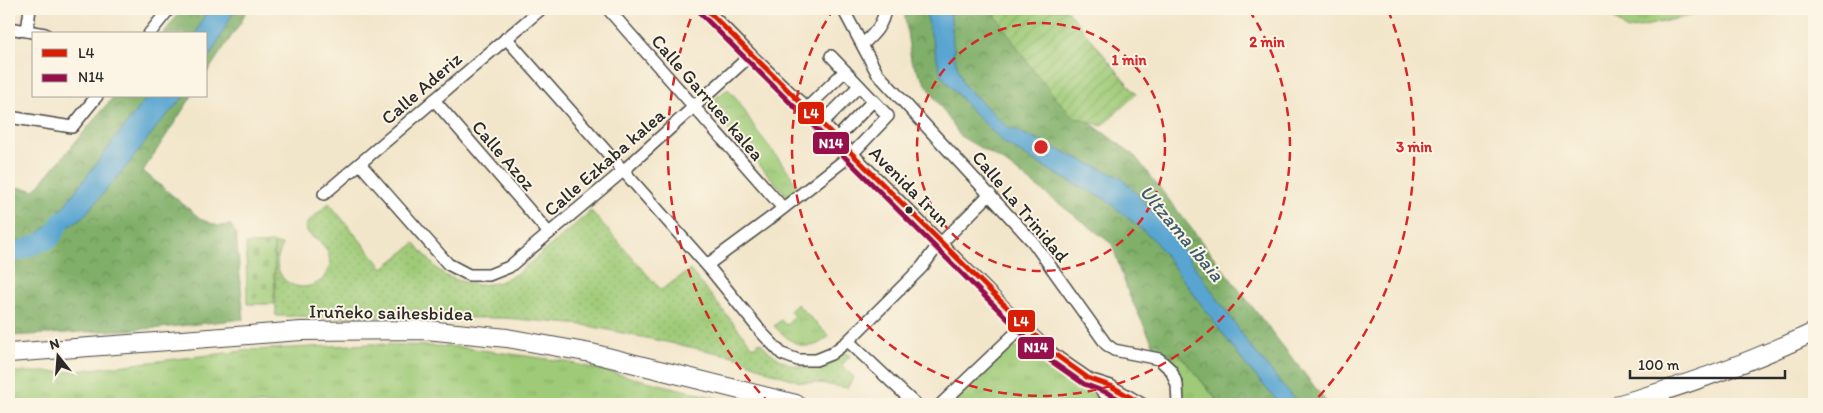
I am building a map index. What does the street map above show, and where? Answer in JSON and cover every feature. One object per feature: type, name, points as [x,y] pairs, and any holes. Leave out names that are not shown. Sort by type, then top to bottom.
[{"type":"highway","name":"Iruñeko saihesbidea","points":[[9,353],[301,332],[426,330],[507,338],[591,353],[796,404]]},
{"type":"highway","points":[[1620,404],[1667,391],[1724,371],[1814,332]]},
{"type":"street","points":[[27,31],[30,9]]},
{"type":"street","points":[[151,32],[169,9]]},
{"type":"street","name":"Calle Aderiz","points":[[324,194],[361,165],[540,9]]},
{"type":"street","name":"Calle Garrues kalea","points":[[608,9],[783,208]]},
{"type":"street","name":"Avenida Irun","points":[[706,9],[1023,326],[1053,353],[1088,378]]},
{"type":"street","name":"Calle La Trinidad","points":[[843,9],[877,73],[1033,242],[1106,344],[1114,350],[1159,359],[1171,370],[1177,385],[1178,404]]},
{"type":"street","points":[[863,44],[876,32],[884,18],[885,9]]},
{"type":"street","points":[[9,28],[33,32]]},
{"type":"street","points":[[506,38],[706,265],[762,333],[782,354],[798,360],[816,360],[831,354],[848,341],[922,267],[936,248],[990,194]]},
{"type":"street","name":"Calle Ezkaba kalea","points":[[361,165],[448,264],[469,275],[489,275],[510,267],[623,170],[751,55]]},
{"type":"street","points":[[706,265],[852,154],[888,116],[831,56]]},
{"type":"street","points":[[807,108],[845,71]]},
{"type":"street","points":[[822,123],[859,86]]},
{"type":"street","points":[[9,117],[72,127],[96,98]]},
{"type":"street","name":"Calle Azoz","points":[[434,100],[549,233]]},
{"type":"street","points":[[837,138],[873,102]]},
{"type":"street","points":[[941,404],[1023,326]]},
{"type":"street","points":[[848,341],[915,404]]},
{"type":"street","points":[[1088,378],[1105,394],[1112,404]]},
{"type":"street","points":[[1088,378],[1111,386],[1142,404]]},
{"type":"green space","points":[[182,9],[247,9],[241,22],[208,71],[208,32],[165,32]]},
{"type":"green space","points":[[904,9],[992,9],[1056,98],[1134,155],[1328,404],[1220,404],[1178,352],[1169,360],[1154,346],[1129,295],[1112,244],[1003,161],[960,136],[911,61]]},
{"type":"green space","points":[[991,9],[1066,9],[1136,94],[1102,126],[1073,116],[1030,66]]},
{"type":"green space","points":[[1604,9],[1695,9],[1694,15],[1627,30]]},
{"type":"green space","points":[[728,89],[799,188],[788,197],[706,105]]},
{"type":"green space","points":[[112,98],[191,98],[143,171],[201,219],[218,226],[231,225],[236,234],[244,319],[160,328],[9,336],[9,186],[35,190]]},
{"type":"green space","points":[[329,203],[383,268],[415,243],[435,267],[446,276],[479,285],[497,283],[518,273],[591,211],[661,290],[690,270],[753,347],[760,342],[781,360],[806,367],[827,363],[844,351],[850,356],[842,365],[854,377],[847,388],[800,382],[770,372],[738,357],[584,325],[504,318],[276,316],[274,243],[282,245],[277,263],[281,275],[288,282],[297,286],[317,283],[324,277],[329,268],[329,256],[325,247],[310,235],[305,228],[307,223]]},
{"type":"green space","points":[[274,243],[275,304],[247,304],[246,244]]},
{"type":"green space","points":[[797,304],[829,336],[814,346],[800,345],[793,342],[774,326],[781,320],[786,325],[794,316],[790,311]]},
{"type":"green space","points":[[373,344],[459,347],[563,361],[742,404],[36,404],[9,397],[9,372],[67,372],[251,350]]},
{"type":"green space","points":[[1031,344],[1083,384],[1103,404],[950,404],[1007,350]]},
{"type":"green space","points":[[1178,352],[1220,404],[1184,404],[1180,376],[1169,360]]},
{"type":"water","points":[[207,9],[235,9],[208,60],[208,32],[197,32]]},
{"type":"water","points":[[925,9],[950,9],[954,55],[963,84],[1006,126],[1122,178],[1164,223],[1252,348],[1298,404],[1280,404],[1245,364],[1153,239],[1105,199],[1063,178],[1004,143],[969,108],[941,75]]},
{"type":"water","points":[[146,98],[183,98],[158,125],[130,162],[83,217],[50,239],[9,255],[9,245],[31,239],[51,223]]},
{"type":"waterway","name":"Ultzama ibaia","points":[[9,255],[50,239],[62,220]]},
{"type":"transit line","name":"L4","points":[[706,9],[1053,353],[1088,378],[1111,386],[1142,404]]},
{"type":"transit line","name":"N14","points":[[701,14],[1048,359],[1084,384],[1108,393],[1127,404]]}]
